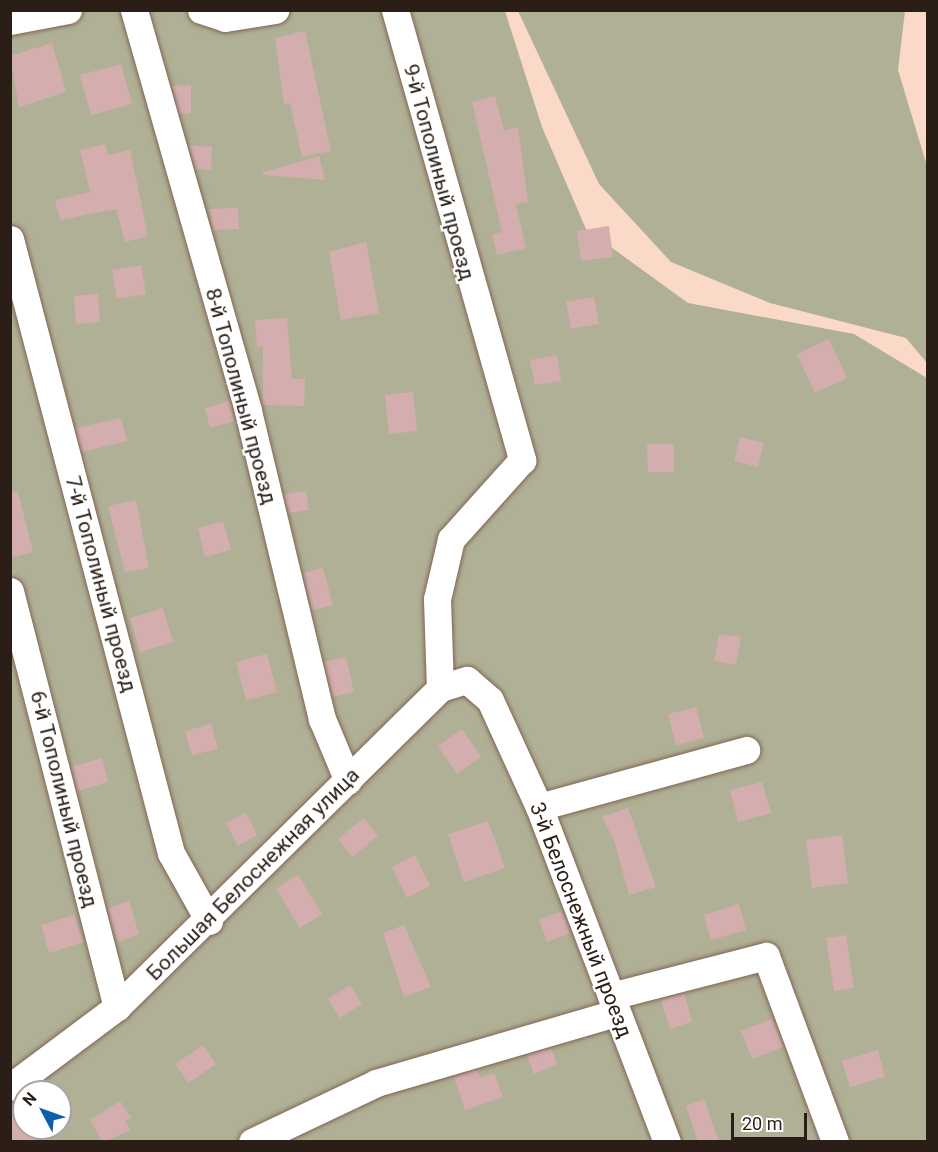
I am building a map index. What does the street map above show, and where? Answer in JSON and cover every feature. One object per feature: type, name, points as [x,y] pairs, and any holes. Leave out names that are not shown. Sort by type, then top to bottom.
[{"type":"lane","points":[[10,21],[68,10]]},
{"type":"lane","name":"8-й Тополиный проезд","points":[[134,10],[248,411],[322,720],[348,781]]},
{"type":"lane","points":[[201,10],[225,18],[275,10]]},
{"type":"lane","name":"9-й Тополиный проезд","points":[[395,10],[484,333],[522,460],[451,538],[437,599],[440,688]]},
{"type":"lane","name":"7-й Тополиный проезд","points":[[10,239],[171,853],[209,921]]},
{"type":"lane","name":"6-й Тополиный проезд","points":[[10,591],[117,1007]]},
{"type":"lane","name":"3-й Белоснежный проезд","points":[[440,688],[467,680],[490,700],[539,807],[667,1142]]},
{"type":"lane","name":"Большая Белоснежная улица","points":[[10,1087],[117,1007],[209,921],[440,688]]},
{"type":"lane","points":[[539,807],[746,750]]},
{"type":"lane","points":[[252,1142],[376,1083],[766,956],[835,1142]]},
{"type":"green space","points":[[10,11],[505,11],[542,127],[586,229],[688,303],[854,334],[927,378],[927,1141],[11,1141]]},
{"type":"green space","points":[[518,11],[905,11],[898,70],[927,166],[927,363],[906,338],[770,303],[671,262],[599,184]]},
{"type":"building","points":[[305,31],[331,151],[302,157],[290,103],[284,104],[275,38]]},
{"type":"building","points":[[52,43],[66,92],[19,107],[10,56]]},
{"type":"building","points":[[121,64],[132,104],[91,115],[80,75]]},
{"type":"building","points":[[191,85],[191,113],[180,114],[172,86]]},
{"type":"building","points":[[495,96],[504,131],[518,127],[528,202],[516,204],[526,248],[497,255],[492,234],[502,232],[472,102]]},
{"type":"building","points":[[105,144],[108,155],[130,150],[148,236],[125,242],[116,209],[60,220],[55,200],[90,192],[80,150]]},
{"type":"building","points":[[189,145],[212,147],[211,170],[196,169]]},
{"type":"building","points":[[319,156],[325,180],[263,175],[263,172]]},
{"type":"building","points":[[238,208],[239,229],[213,230],[210,209]]},
{"type":"building","points":[[609,226],[613,257],[581,261],[577,231]]},
{"type":"building","points":[[366,242],[379,313],[341,320],[329,252]]},
{"type":"building","points":[[141,265],[146,294],[117,299],[112,270]]},
{"type":"building","points":[[98,294],[100,322],[76,324],[74,296]]},
{"type":"building","points":[[594,297],[599,324],[571,329],[566,302]]},
{"type":"building","points":[[287,318],[292,379],[305,379],[304,406],[263,405],[263,346],[257,347],[255,320]]},
{"type":"building","points":[[829,339],[847,378],[815,393],[797,354]]},
{"type":"building","points":[[557,355],[561,381],[535,385],[530,360]]},
{"type":"building","points":[[413,392],[417,431],[389,434],[385,395]]},
{"type":"building","points":[[229,401],[234,421],[210,428],[205,408]]},
{"type":"building","points":[[121,418],[127,441],[82,452],[76,428]]},
{"type":"building","points":[[740,437],[764,443],[758,467],[734,461]]},
{"type":"building","points":[[647,444],[674,444],[674,472],[648,472]]},
{"type":"building","points":[[306,491],[309,510],[289,513],[284,494]]},
{"type":"building","points":[[18,492],[33,552],[10,558],[10,493]]},
{"type":"building","points":[[136,500],[149,568],[125,572],[108,506]]},
{"type":"building","points":[[223,521],[231,550],[205,557],[198,528]]},
{"type":"building","points":[[323,568],[333,605],[312,610],[303,573]]},
{"type":"building","points":[[163,608],[173,642],[140,652],[130,618]]},
{"type":"building","points":[[719,634],[741,637],[736,665],[714,661]]},
{"type":"building","points":[[267,654],[277,692],[246,700],[236,662]]},
{"type":"building","points":[[346,657],[354,692],[333,697],[324,662]]},
{"type":"building","points":[[696,707],[704,738],[676,745],[668,714]]},
{"type":"building","points":[[211,724],[218,749],[192,755],[185,731]]},
{"type":"building","points":[[462,729],[481,757],[457,774],[438,746]]},
{"type":"building","points":[[102,758],[108,782],[78,791],[72,767]]},
{"type":"building","points":[[762,782],[771,813],[738,822],[730,790]]},
{"type":"building","points":[[628,808],[656,887],[629,895],[614,840],[602,817]]},
{"type":"building","points":[[246,813],[257,835],[238,846],[226,823]]},
{"type":"building","points":[[364,818],[378,836],[352,857],[338,839]]},
{"type":"building","points":[[488,821],[505,868],[464,882],[448,834]]},
{"type":"building","points":[[842,835],[848,883],[812,888],[806,840]]},
{"type":"building","points":[[415,855],[430,886],[407,898],[392,867]]},
{"type":"building","points":[[298,875],[322,914],[300,928],[276,889]]},
{"type":"building","points":[[129,901],[139,934],[117,942],[108,908]]},
{"type":"building","points":[[739,904],[746,930],[711,940],[704,915]]},
{"type":"building","points":[[562,911],[570,933],[547,942],[539,920]]},
{"type":"building","points":[[74,915],[84,942],[49,953],[41,925]]},
{"type":"building","points":[[404,925],[431,987],[404,997],[383,933]]},
{"type":"building","points":[[846,935],[854,988],[834,991],[826,938]]},
{"type":"building","points":[[350,985],[362,1004],[340,1018],[328,999]]},
{"type":"building","points":[[684,993],[692,1022],[670,1029],[661,1000]]},
{"type":"building","points":[[772,1019],[783,1047],[752,1059],[741,1031]]},
{"type":"building","points":[[203,1045],[216,1064],[188,1083],[175,1064]]},
{"type":"building","points":[[551,1048],[557,1065],[534,1074],[527,1055]]},
{"type":"building","points":[[878,1050],[885,1077],[850,1087],[842,1061]]},
{"type":"building","points":[[477,1070],[480,1078],[494,1073],[503,1097],[465,1110],[454,1077]]},
{"type":"building","points":[[704,1099],[719,1142],[698,1142],[686,1106]]},
{"type":"building","points":[[120,1101],[131,1118],[125,1121],[131,1130],[103,1142],[90,1120]]},
{"type":"building","points":[[10,1103],[12,1107],[12,1140],[38,1140],[40,1142],[10,1142]]}]
